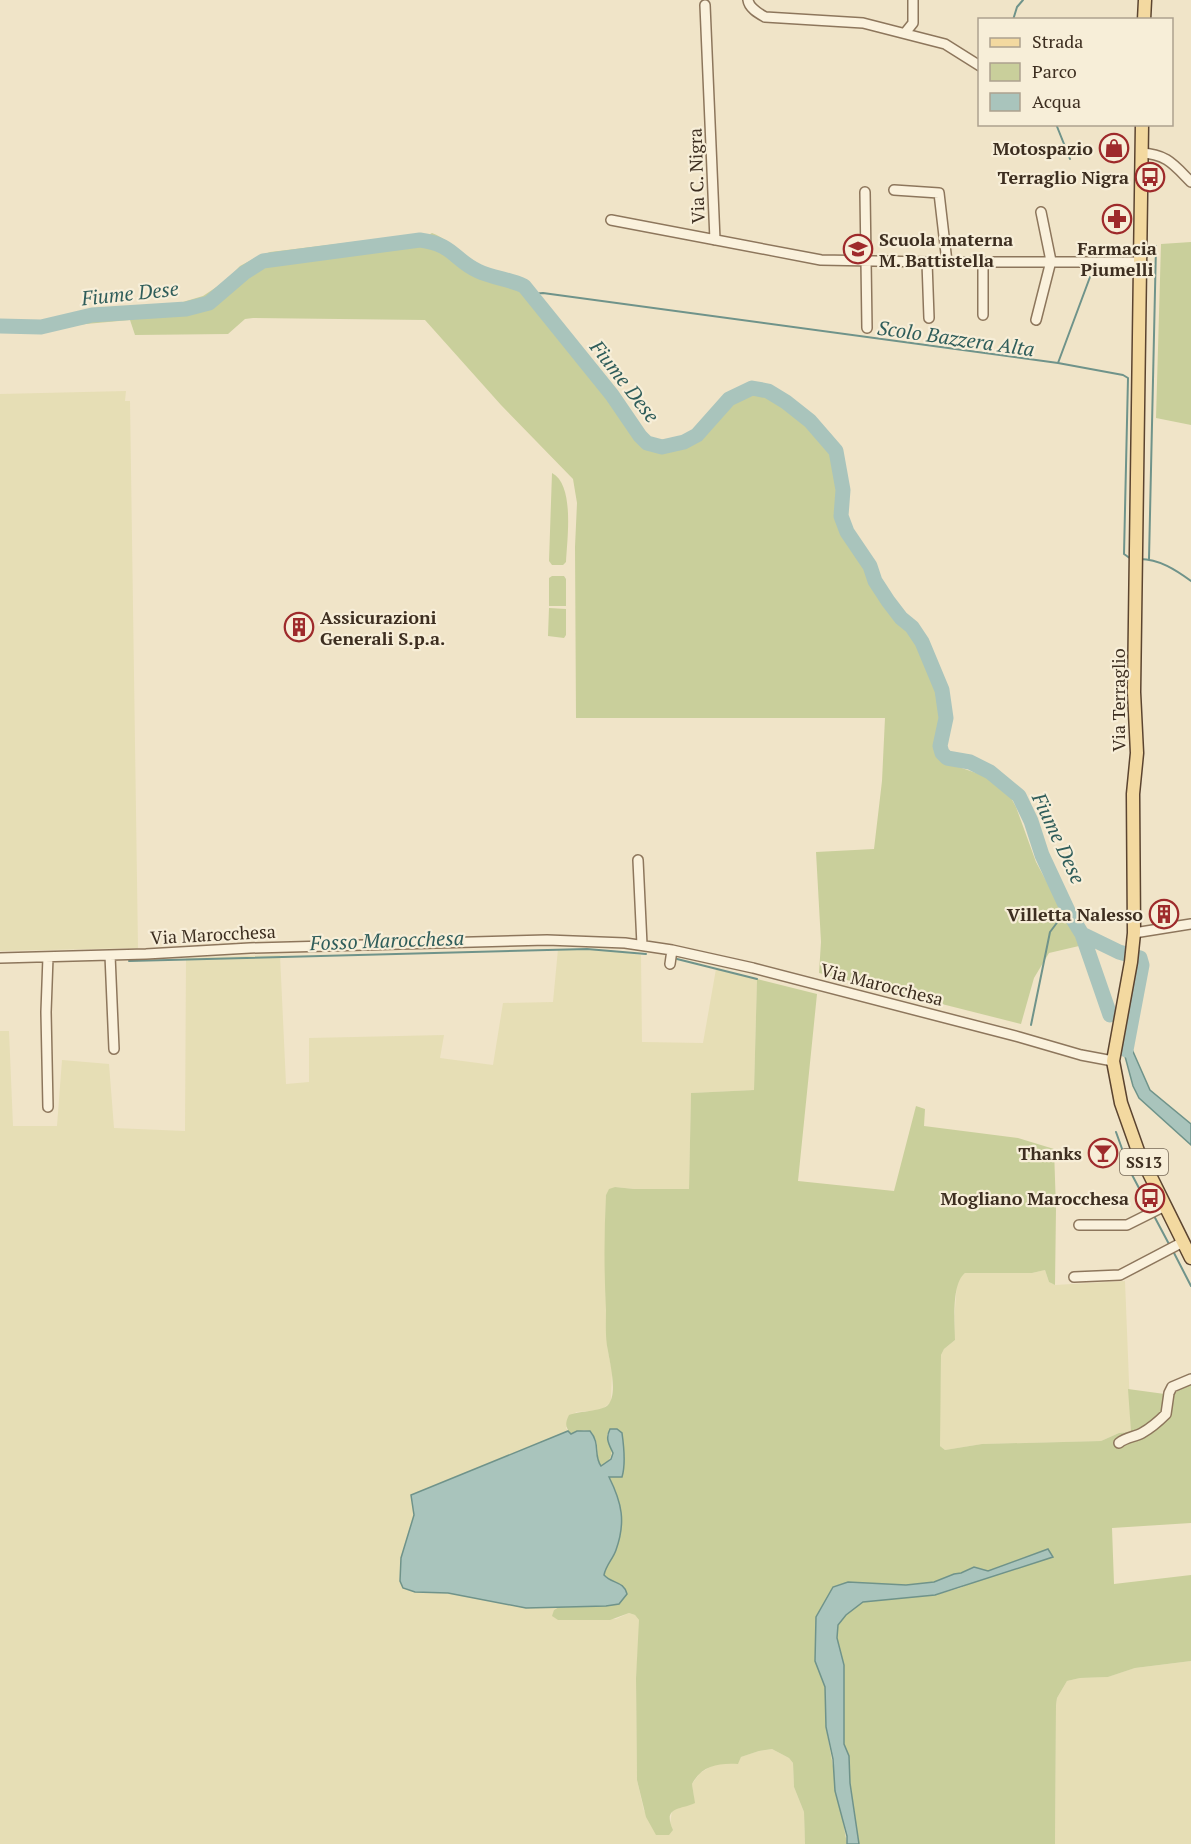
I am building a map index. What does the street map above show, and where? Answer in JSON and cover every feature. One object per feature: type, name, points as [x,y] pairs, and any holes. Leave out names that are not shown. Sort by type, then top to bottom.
[{"type":"main road","points":[[1144,18],[1145,0]]},
{"type":"main road","name":"Via Terraglio","points":[[1142,126],[1134,714],[1137,753],[1133,794],[1134,933],[1113,1061],[1117,1089],[1156,1211],[1175,1246],[1190,1255]]},
{"type":"street","points":[[748,0],[756,12],[765,17],[863,23],[945,44],[978,65]]},
{"type":"street","points":[[905,33],[912,23],[913,0]]},
{"type":"street","name":"Via C. Nigra","points":[[611,220],[715,240],[705,5]]},
{"type":"street","points":[[1141,153],[1152,153],[1165,158],[1191,182]]},
{"type":"street","points":[[894,190],[939,193],[947,262]]},
{"type":"street","points":[[866,192],[867,328]]},
{"type":"street","points":[[1036,321],[1051,261],[1041,212]]},
{"type":"street","points":[[715,240],[821,260],[1139,262]]},
{"type":"street","points":[[927,262],[929,318]]},
{"type":"street","points":[[983,262],[983,315]]},
{"type":"street","points":[[639,860],[642,945]]},
{"type":"street","points":[[1134,933],[1191,924]]},
{"type":"street","name":"Via Marocchesa","points":[[0,958],[250,948],[589,940],[672,950],[768,972],[1081,1055],[1113,1061]]},
{"type":"street","points":[[670,964],[672,950]]},
{"type":"street","points":[[110,955],[114,1049]]},
{"type":"street","points":[[48,957],[46,1012],[48,1107]]},
{"type":"street","points":[[1079,1225],[1127,1225],[1156,1211]]},
{"type":"street","points":[[1074,1277],[1120,1275],[1175,1246]]},
{"type":"street","points":[[1119,1443],[1123,1439],[1141,1434],[1167,1414],[1169,1407],[1167,1400],[1172,1387],[1191,1379]]},
{"type":"shaded area","points":[[126,391],[125,401],[130,401],[138,948],[0,951],[0,394]]},
{"type":"shaded area","points":[[558,949],[608,950],[641,955],[642,1042],[703,1043],[716,969],[757,979],[754,1090],[691,1093],[689,1190],[615,1187],[606,1195],[605,1275],[608,1352],[612,1371],[611,1402],[601,1410],[576,1412],[566,1428],[568,1431],[411,1495],[414,1515],[401,1558],[400,1581],[415,1592],[448,1593],[526,1608],[559,1607],[554,1610],[616,1619],[629,1613],[635,1615],[639,1620],[636,1678],[637,1780],[644,1811],[670,1824],[672,1811],[677,1807],[683,1807],[694,1797],[692,1784],[700,1773],[717,1763],[738,1763],[741,1757],[772,1749],[789,1758],[793,1763],[794,1787],[804,1812],[805,1844],[0,1844],[0,1031],[9,1031],[13,1126],[57,1126],[62,1060],[109,1064],[114,1128],[185,1131],[186,958],[280,955],[286,1084],[309,1082],[309,1038],[444,1035],[440,1058],[493,1065],[503,1003],[553,1002]]},
{"type":"shaded area","points":[[1045,1270],[1049,1282],[1055,1285],[1125,1281],[1131,1432],[1119,1433],[1101,1441],[982,1444],[945,1450],[940,1446],[939,1440],[941,1355],[944,1349],[955,1340],[957,1283],[960,1277],[965,1273],[1032,1273]]},
{"type":"shaded area","points":[[1191,1661],[1191,1844],[1055,1844],[1056,1705],[1057,1698],[1067,1681],[1108,1677],[1135,1668]]},
{"type":"green space","points":[[432,233],[445,240],[479,267],[529,284],[593,362],[641,432],[649,439],[667,442],[680,438],[693,430],[739,388],[752,384],[764,385],[781,393],[831,434],[843,454],[847,512],[854,534],[874,571],[910,626],[935,686],[940,707],[936,743],[939,757],[944,762],[985,776],[1000,785],[1010,796],[1036,862],[1080,939],[1098,988],[1105,1017],[1079,946],[1049,953],[1034,978],[1021,1024],[819,973],[821,942],[816,852],[874,849],[882,781],[885,718],[576,718],[577,503],[573,479],[501,405],[425,320],[253,318],[245,319],[228,334],[135,335],[130,320],[75,325],[104,317],[125,307],[176,304],[203,296],[227,280],[240,266],[270,252],[419,234],[420,240]]},
{"type":"green space","points":[[1191,242],[1191,425],[1156,418],[1161,244]]},
{"type":"green space","points":[[552,473],[559,479],[567,500],[566,562],[563,565],[552,565],[549,561]]},
{"type":"green space","points":[[564,576],[566,579],[566,606],[549,606],[549,578]]},
{"type":"green space","points":[[549,608],[566,609],[564,638],[548,636]]},
{"type":"green space","points":[[757,979],[817,994],[798,1181],[894,1191],[916,1106],[925,1109],[924,1126],[1018,1138],[1054,1149],[1055,1285],[1049,1282],[1045,1270],[1032,1273],[965,1273],[961,1278],[955,1304],[955,1340],[944,1349],[941,1355],[940,1446],[945,1450],[982,1444],[1101,1441],[1119,1433],[1131,1432],[1128,1389],[1172,1395],[1191,1381],[1191,1523],[1112,1528],[1114,1584],[1191,1575],[1191,1661],[1135,1668],[1108,1677],[1067,1681],[1057,1698],[1056,1705],[1055,1844],[859,1844],[850,1783],[849,1756],[844,1744],[844,1665],[837,1638],[838,1625],[846,1615],[863,1602],[935,1595],[960,1588],[1048,1550],[988,1571],[974,1567],[961,1574],[954,1574],[934,1582],[906,1585],[848,1582],[833,1587],[816,1617],[815,1661],[825,1687],[826,1727],[847,1844],[805,1844],[804,1812],[794,1787],[793,1763],[789,1758],[772,1749],[741,1757],[738,1764],[724,1764],[706,1769],[692,1784],[695,1803],[671,1813],[670,1822],[673,1830],[669,1835],[656,1835],[646,1817],[637,1780],[636,1678],[639,1620],[635,1615],[629,1613],[610,1620],[558,1620],[552,1616],[554,1610],[559,1607],[612,1606],[614,1582],[604,1575],[616,1550],[622,1521],[620,1504],[609,1477],[621,1477],[624,1471],[622,1433],[617,1429],[610,1430],[607,1435],[612,1453],[609,1460],[601,1466],[596,1440],[590,1431],[584,1430],[571,1434],[566,1425],[569,1415],[605,1407],[611,1400],[612,1379],[607,1346],[604,1252],[606,1195],[609,1189],[615,1187],[689,1189],[691,1093],[754,1090]]},
{"type":"water","points":[[1126,1029],[1131,1047],[1150,1090],[1191,1124],[1191,1145],[1139,1098],[1133,1086],[1123,1049]]},
{"type":"water","points":[[610,1429],[617,1429],[622,1433],[624,1461],[622,1477],[609,1477],[620,1504],[622,1521],[616,1550],[604,1575],[625,1590],[627,1594],[619,1604],[526,1608],[448,1593],[415,1592],[403,1588],[400,1581],[401,1558],[414,1515],[411,1495],[568,1431],[571,1434],[577,1431],[590,1431],[595,1440],[597,1458],[601,1466],[611,1459],[613,1453],[608,1439]]},
{"type":"water","points":[[1048,1549],[1053,1557],[935,1595],[863,1602],[846,1615],[838,1625],[837,1638],[844,1665],[844,1744],[849,1756],[850,1783],[859,1844],[847,1844],[835,1791],[833,1759],[826,1727],[825,1687],[815,1661],[816,1617],[833,1587],[848,1582],[906,1585],[934,1582],[974,1567],[988,1571]]},
{"type":"waterway","points":[[1014,18],[1017,7],[1023,0]]},
{"type":"waterway","points":[[1057,126],[1070,159]]},
{"type":"waterway","name":"Fiume Dese","points":[[0,326],[41,327],[92,315],[186,309],[209,303],[244,273],[263,261],[420,240],[440,245],[478,271],[524,286],[612,395],[647,443],[662,447],[684,442],[697,435],[729,399],[752,388],[768,391],[786,402],[810,421],[836,451],[843,490],[841,516],[847,532],[870,566],[875,581],[888,601],[901,618],[912,627],[922,642],[942,690],[946,718],[940,746],[942,753],[947,758],[970,762],[990,772],[1019,796],[1031,821],[1042,855],[1069,913],[1082,934],[1110,1015]]},
{"type":"waterway","points":[[1149,559],[1156,246]]},
{"type":"waterway","points":[[1058,363],[1090,277]]},
{"type":"waterway","name":"Scolo Bazzera Alta","points":[[532,294],[543,293],[1058,363],[1123,375],[1128,378],[1124,554],[1131,559]]},
{"type":"waterway","name":"Scolo Bazzera Alta","points":[[1140,559],[1161,563],[1191,581]]},
{"type":"waterway","points":[[1031,1025],[1050,932],[1059,920],[1069,913]]},
{"type":"waterway","name":"Fiume Dese","points":[[1082,934],[1119,952],[1140,958],[1142,965],[1126,1050]]},
{"type":"waterway","name":"Fosso Marocchesa","points":[[129,961],[587,949],[646,954]]},
{"type":"waterway","name":"Fosso Marocchesa","points":[[677,959],[757,979]]},
{"type":"waterway","points":[[1116,1132],[1130,1171],[1150,1209]]},
{"type":"waterway","points":[[1153,1214],[1170,1246]]},
{"type":"waterway","points":[[1173,1251],[1191,1286]]},
{"type":"place","name":"Motospazio","points":[[1114,148]]},
{"type":"place","name":"Terraglio Nigra","points":[[1150,177]]},
{"type":"place","name":"Farmacia Piumelli","points":[[1117,219]]},
{"type":"place","name":"Scuola materna M. Battistella","points":[[858,249]]},
{"type":"place","name":"Assicurazioni Generali S.p.a.","points":[[299,627]]},
{"type":"place","name":"Villetta Nalesso","points":[[1164,914]]},
{"type":"place","name":"Thanks","points":[[1103,1153]]},
{"type":"place","name":"Mogliano Marocchesa","points":[[1150,1198]]}]
